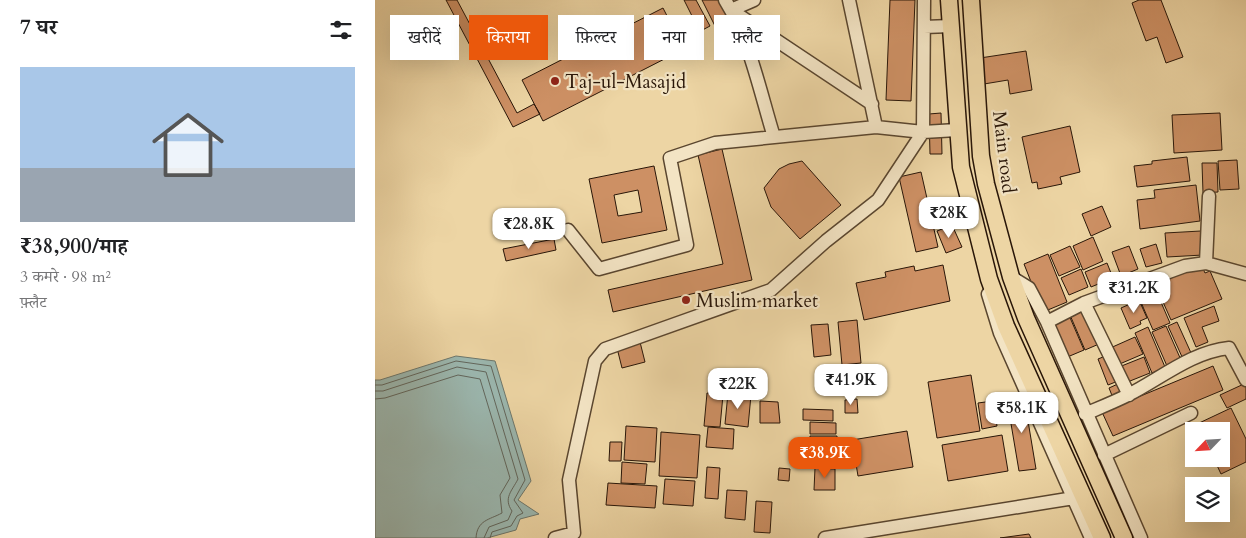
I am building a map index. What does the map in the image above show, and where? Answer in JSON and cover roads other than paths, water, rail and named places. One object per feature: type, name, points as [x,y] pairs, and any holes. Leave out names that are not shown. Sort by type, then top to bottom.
[{"type":"main road","points":[[949,0],[961,167],[987,272],[1006,326],[1102,538]]},
{"type":"main road","name":"Main road","points":[[971,0],[981,156],[986,184],[1011,277],[1026,318],[1124,538]]},
{"type":"street","points":[[728,5],[754,0]]},
{"type":"street","points":[[849,0],[876,126]]},
{"type":"street","points":[[555,538],[574,533],[569,480],[595,361],[605,349],[771,290],[826,241],[878,200],[923,132],[924,0]]},
{"type":"street","points":[[728,5],[871,104]]},
{"type":"street","points":[[728,5],[749,56],[774,137]]},
{"type":"street","points":[[924,27],[951,26]]},
{"type":"street","points":[[568,230],[599,269],[687,244],[670,158],[715,143],[876,126],[923,132],[957,130]]},
{"type":"street","points":[[1207,263],[1209,196]]},
{"type":"street","points":[[1047,322],[1084,303],[1185,266],[1207,263],[1246,274]]},
{"type":"street","points":[[987,272],[988,296],[999,333],[1091,538]]},
{"type":"street","points":[[1011,277],[1018,279],[1029,288],[1047,322],[1085,414],[1141,538]]},
{"type":"street","points":[[1084,303],[1129,395]]},
{"type":"street","points":[[1085,414],[1129,395],[1173,368],[1218,349],[1229,348],[1246,380]]},
{"type":"street","points":[[1104,455],[1191,413]]},
{"type":"street","points":[[825,538],[1074,498]]},
{"type":"water","points":[[456,356],[495,361],[531,481],[518,500],[539,514],[520,519],[516,530],[487,538],[375,538],[375,380]]},
{"type":"place","name":"Taj-ul-Masajid","points":[[555,81]]},
{"type":"place","name":"Muslim market","points":[[686,300]]}]
